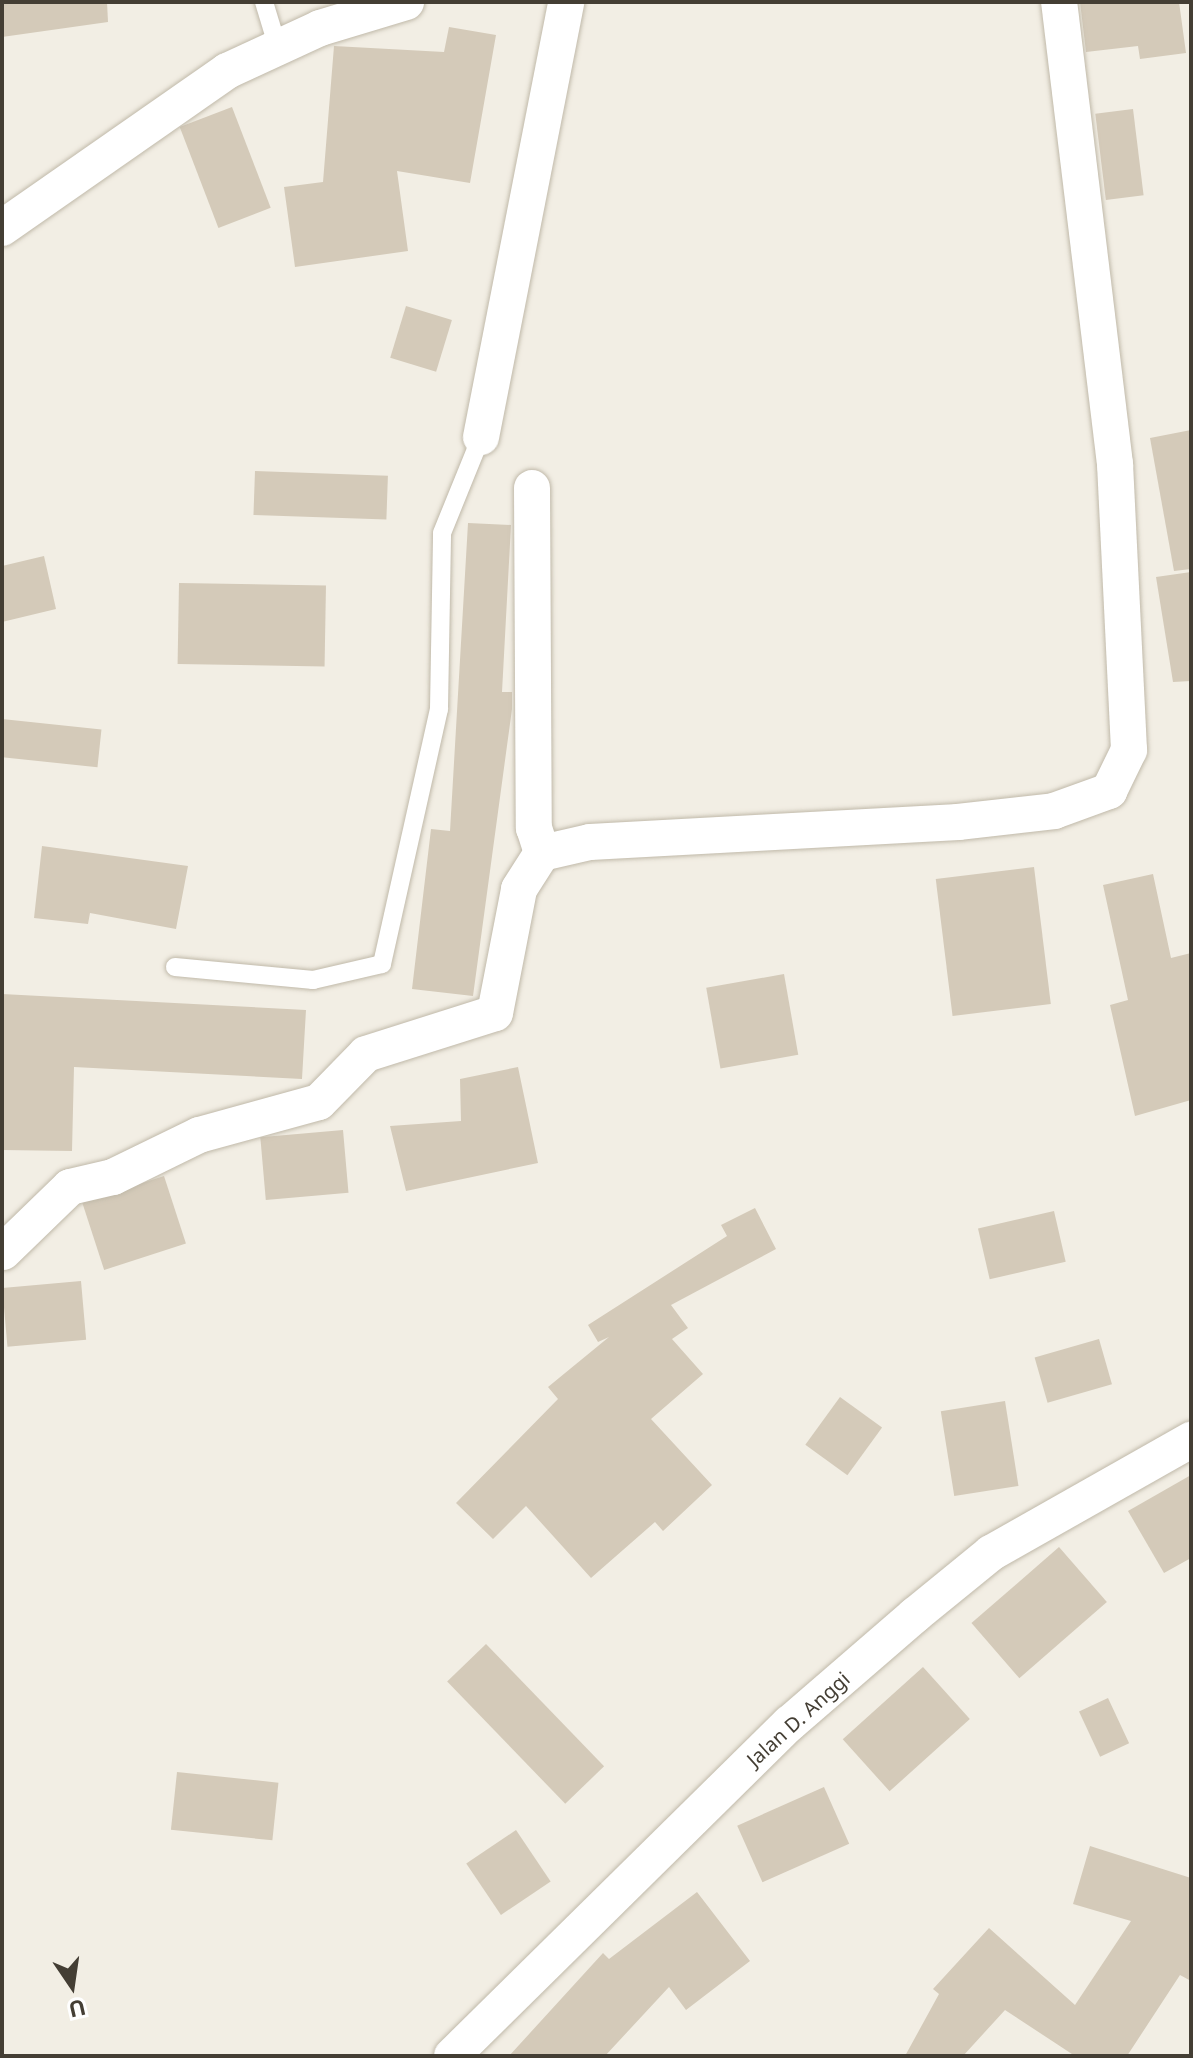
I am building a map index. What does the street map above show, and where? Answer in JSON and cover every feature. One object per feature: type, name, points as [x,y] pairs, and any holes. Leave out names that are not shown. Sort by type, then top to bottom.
[{"type":"street","points":[[2,228],[227,71],[278,48],[406,2]]},
{"type":"street","points":[[481,437],[503,353],[566,2]]},
{"type":"street","points":[[3,1252],[70,1187],[113,1177],[199,1135],[319,1102],[366,1054],[495,1013],[519,889],[542,853],[590,842],[958,822],[1054,811],[1109,791],[1129,750],[1115,464],[1059,2]]},
{"type":"street","points":[[532,488],[534,828],[542,853]]},
{"type":"street","name":"Jalan D. Anggi","points":[[474,2050],[627,1880],[915,1615],[991,1553],[1191,1440]]},
{"type":"lane","points":[[264,2],[278,48]]},
{"type":"lane","points":[[175,967],[313,980],[382,964],[439,709],[442,533],[481,437]]},
{"type":"building","points":[[2,2],[107,2],[108,22],[2,37]]},
{"type":"building","points":[[1080,2],[1179,2],[1186,53],[1140,59],[1138,46],[1086,52]]},
{"type":"building","points":[[449,27],[496,35],[470,183],[397,171],[408,251],[295,267],[284,187],[323,182],[334,46],[444,52]]},
{"type":"building","points":[[232,107],[271,208],[218,228],[180,127]]},
{"type":"building","points":[[1133,109],[1144,195],[1106,200],[1095,114]]},
{"type":"building","points":[[406,306],[452,320],[436,372],[390,358]]},
{"type":"building","points":[[1191,430],[1191,569],[1174,571],[1150,438]]},
{"type":"building","points":[[255,471],[388,476],[386,520],[253,515]]},
{"type":"building","points":[[468,523],[511,525],[502,692],[512,692],[512,709],[473,996],[412,989],[431,829],[450,831]]},
{"type":"building","points":[[44,556],[56,609],[2,622],[2,566]]},
{"type":"building","points":[[1191,572],[1191,681],[1173,682],[1156,577]]},
{"type":"building","points":[[179,583],[326,586],[325,667],[178,664]]},
{"type":"building","points":[[2,719],[101,729],[97,767],[2,757]]},
{"type":"building","points":[[42,846],[188,866],[176,929],[90,913],[88,924],[34,918]]},
{"type":"building","points":[[1034,867],[1051,1004],[953,1016],[936,879]]},
{"type":"building","points":[[1153,874],[1171,958],[1191,953],[1191,1100],[1135,1116],[1110,1005],[1128,1000],[1103,885]]},
{"type":"building","points":[[784,974],[798,1055],[720,1068],[706,988]]},
{"type":"building","points":[[2,994],[306,1010],[302,1079],[74,1067],[72,1151],[2,1150]]},
{"type":"building","points":[[518,1067],[538,1163],[406,1191],[390,1126],[461,1121],[460,1079]]},
{"type":"building","points":[[343,1130],[348,1193],[266,1200],[260,1137]]},
{"type":"building","points":[[164,1176],[186,1244],[104,1270],[82,1203]]},
{"type":"building","points":[[755,1208],[776,1249],[671,1305],[688,1328],[672,1339],[703,1374],[651,1419],[712,1485],[663,1531],[655,1522],[591,1578],[526,1506],[493,1539],[456,1503],[558,1399],[548,1387],[609,1337],[598,1342],[588,1325],[727,1236],[721,1225]]},
{"type":"building","points":[[1054,1211],[1066,1262],[990,1279],[978,1229]]},
{"type":"building","points":[[81,1281],[86,1340],[7,1347],[2,1288]]},
{"type":"building","points":[[1099,1339],[1112,1384],[1048,1403],[1035,1357]]},
{"type":"building","points":[[840,1397],[882,1428],[847,1475],[805,1445]]},
{"type":"building","points":[[1005,1401],[1018,1486],[954,1496],[941,1411]]},
{"type":"building","points":[[1191,1475],[1191,1558],[1164,1573],[1128,1511]]},
{"type":"building","points":[[1059,1547],[1107,1602],[1019,1678],[971,1623]]},
{"type":"building","points":[[486,1644],[604,1766],[565,1804],[447,1682]]},
{"type":"building","points":[[923,1667],[970,1719],[890,1791],[843,1739]]},
{"type":"building","points":[[1108,1698],[1129,1743],[1100,1757],[1079,1712]]},
{"type":"building","points":[[177,1772],[278,1783],[272,1840],[171,1830]]},
{"type":"building","points":[[824,1787],[849,1844],[762,1882],[737,1826]]},
{"type":"building","points":[[516,1830],[551,1881],[501,1915],[466,1864]]},
{"type":"building","points":[[1090,1846],[1191,1878],[1191,1981],[1180,1975],[1127,2056],[1075,2056],[1005,2010],[963,2056],[905,2056],[939,1994],[933,1989],[989,1928],[1075,2005],[1131,1921],[1073,1904]]},
{"type":"building","points":[[697,1892],[750,1961],[686,2010],[669,1987],[605,2056],[509,2056],[603,1953],[609,1959]]}]
